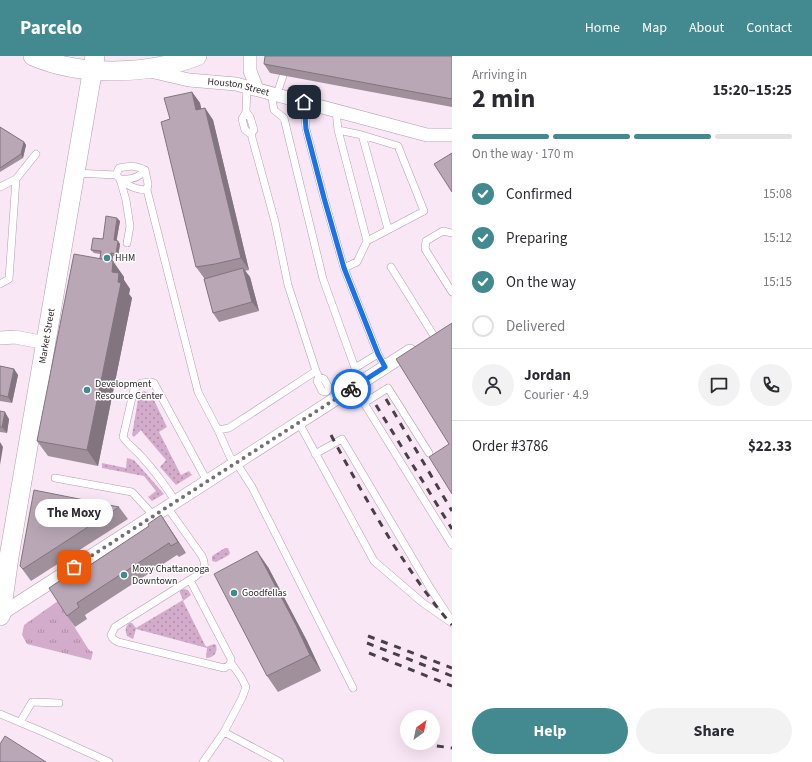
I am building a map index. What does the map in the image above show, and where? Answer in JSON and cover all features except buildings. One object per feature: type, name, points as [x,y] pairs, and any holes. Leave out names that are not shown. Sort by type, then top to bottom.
[{"type":"main road","name":"Houston Street","points":[[33,56],[48,62],[94,63],[144,70]]},
{"type":"main road","points":[[144,70],[188,60],[197,56]]},
{"type":"main road","name":"Market Street","points":[[1,615],[3,570],[46,343],[94,63]]},
{"type":"street","points":[[250,56],[252,88]]},
{"type":"street","name":"Houston Street","points":[[144,70],[189,80],[236,84],[427,135],[452,135]]},
{"type":"street","points":[[1,615],[207,481],[237,464],[298,423],[329,397],[354,387],[446,328]]},
{"type":"street","points":[[0,338],[15,337],[46,343]]},
{"type":"lane","points":[[283,76],[274,93],[274,110],[284,118],[323,279],[354,368],[378,354]]},
{"type":"lane","points":[[252,88],[246,112],[250,117],[254,130],[251,134],[275,222],[288,285],[297,317],[313,360],[317,374],[317,381],[322,391],[329,397]]},
{"type":"lane","points":[[304,102],[306,129],[344,268],[378,354],[385,367]]},
{"type":"lane","points":[[336,111],[338,130],[367,241]]},
{"type":"lane","points":[[338,130],[362,135],[398,146],[424,211],[367,241],[358,262],[344,268]]},
{"type":"lane","points":[[362,135],[388,229]]},
{"type":"lane","points":[[0,187],[16,179],[36,154]]},
{"type":"lane","points":[[127,243],[130,226],[126,200],[118,177],[119,168],[138,166],[145,170],[148,184],[147,190],[198,392],[230,457],[237,464],[252,488],[353,688]]},
{"type":"lane","points":[[75,173],[118,177],[127,180],[138,177],[145,170]]},
{"type":"lane","points":[[118,177],[128,186],[141,190],[147,190]]},
{"type":"lane","points":[[0,284],[9,279],[16,179]]},
{"type":"lane","points":[[452,233],[443,231],[426,241],[424,249],[452,292]]},
{"type":"lane","points":[[391,267],[434,336]]},
{"type":"lane","points":[[218,430],[229,428],[317,374]]},
{"type":"lane","points":[[207,481],[154,383],[141,383],[134,388],[123,438],[127,444],[138,452],[156,474],[205,563],[201,572],[115,627],[111,635],[113,639],[118,642],[224,668],[231,663]]},
{"type":"lane","points":[[354,387],[452,545]]},
{"type":"lane","points":[[364,403],[388,388],[430,453]]},
{"type":"lane","points":[[298,423],[374,561],[423,603],[452,622]]},
{"type":"lane","points":[[315,454],[342,439],[428,586],[452,622]]},
{"type":"lane","points":[[55,478],[132,492],[154,516]]},
{"type":"lane","points":[[190,580],[231,659],[231,663],[241,676],[246,687],[242,698],[224,732],[204,762]]},
{"type":"lane","points":[[20,722],[32,702],[59,703]]},
{"type":"lane","points":[[0,714],[109,762]]},
{"type":"lane","points":[[224,732],[280,762]]},
{"type":"green space","points":[[144,391],[151,394],[167,427],[159,432],[181,475],[189,471],[192,475],[176,485],[160,467],[166,460],[141,430],[134,437],[132,435],[139,394]]},
{"type":"green space","points":[[127,458],[134,460],[164,494],[152,501],[148,497],[156,491],[144,476],[102,468],[102,463],[126,468]]},
{"type":"green space","points":[[225,548],[228,548],[230,553],[229,555],[216,562],[212,561],[212,556]]},
{"type":"green space","points":[[184,589],[188,590],[191,595],[183,601],[206,647],[214,644],[216,645],[215,654],[213,656],[206,658],[207,648],[136,629],[133,639],[127,636],[126,629],[129,623],[132,623],[136,628],[183,600],[180,591]]},
{"type":"green space","points":[[58,601],[89,650],[93,652],[91,660],[27,644],[22,635],[24,625]]},
{"type":"railway","points":[[386,399],[452,511]]},
{"type":"railway","points":[[376,405],[452,529]]},
{"type":"railway","points":[[331,435],[391,541],[428,595],[452,625]]},
{"type":"railway","points":[[368,636],[452,668]]},
{"type":"railway","points":[[367,643],[452,676]]},
{"type":"railway","points":[[369,653],[452,686]]},
{"type":"railway","points":[[440,746],[452,748]]},
{"type":"way so far","points":[[74,567],[237,464],[351,389]]},
{"type":"place","name":"HHM","points":[[107,258]]},
{"type":"place","name":"Development Resource Center","points":[[87,390]]},
{"type":"place","name":"The Moxy","points":[[74,567]]},
{"type":"place","name":"Moxy Chattanooga Downtown","points":[[124,575]]},
{"type":"place","name":"Goodfellas","points":[[234,593]]},
{"type":"route","points":[[304,102],[306,129],[344,268],[378,354],[385,367],[351,389]]}]
